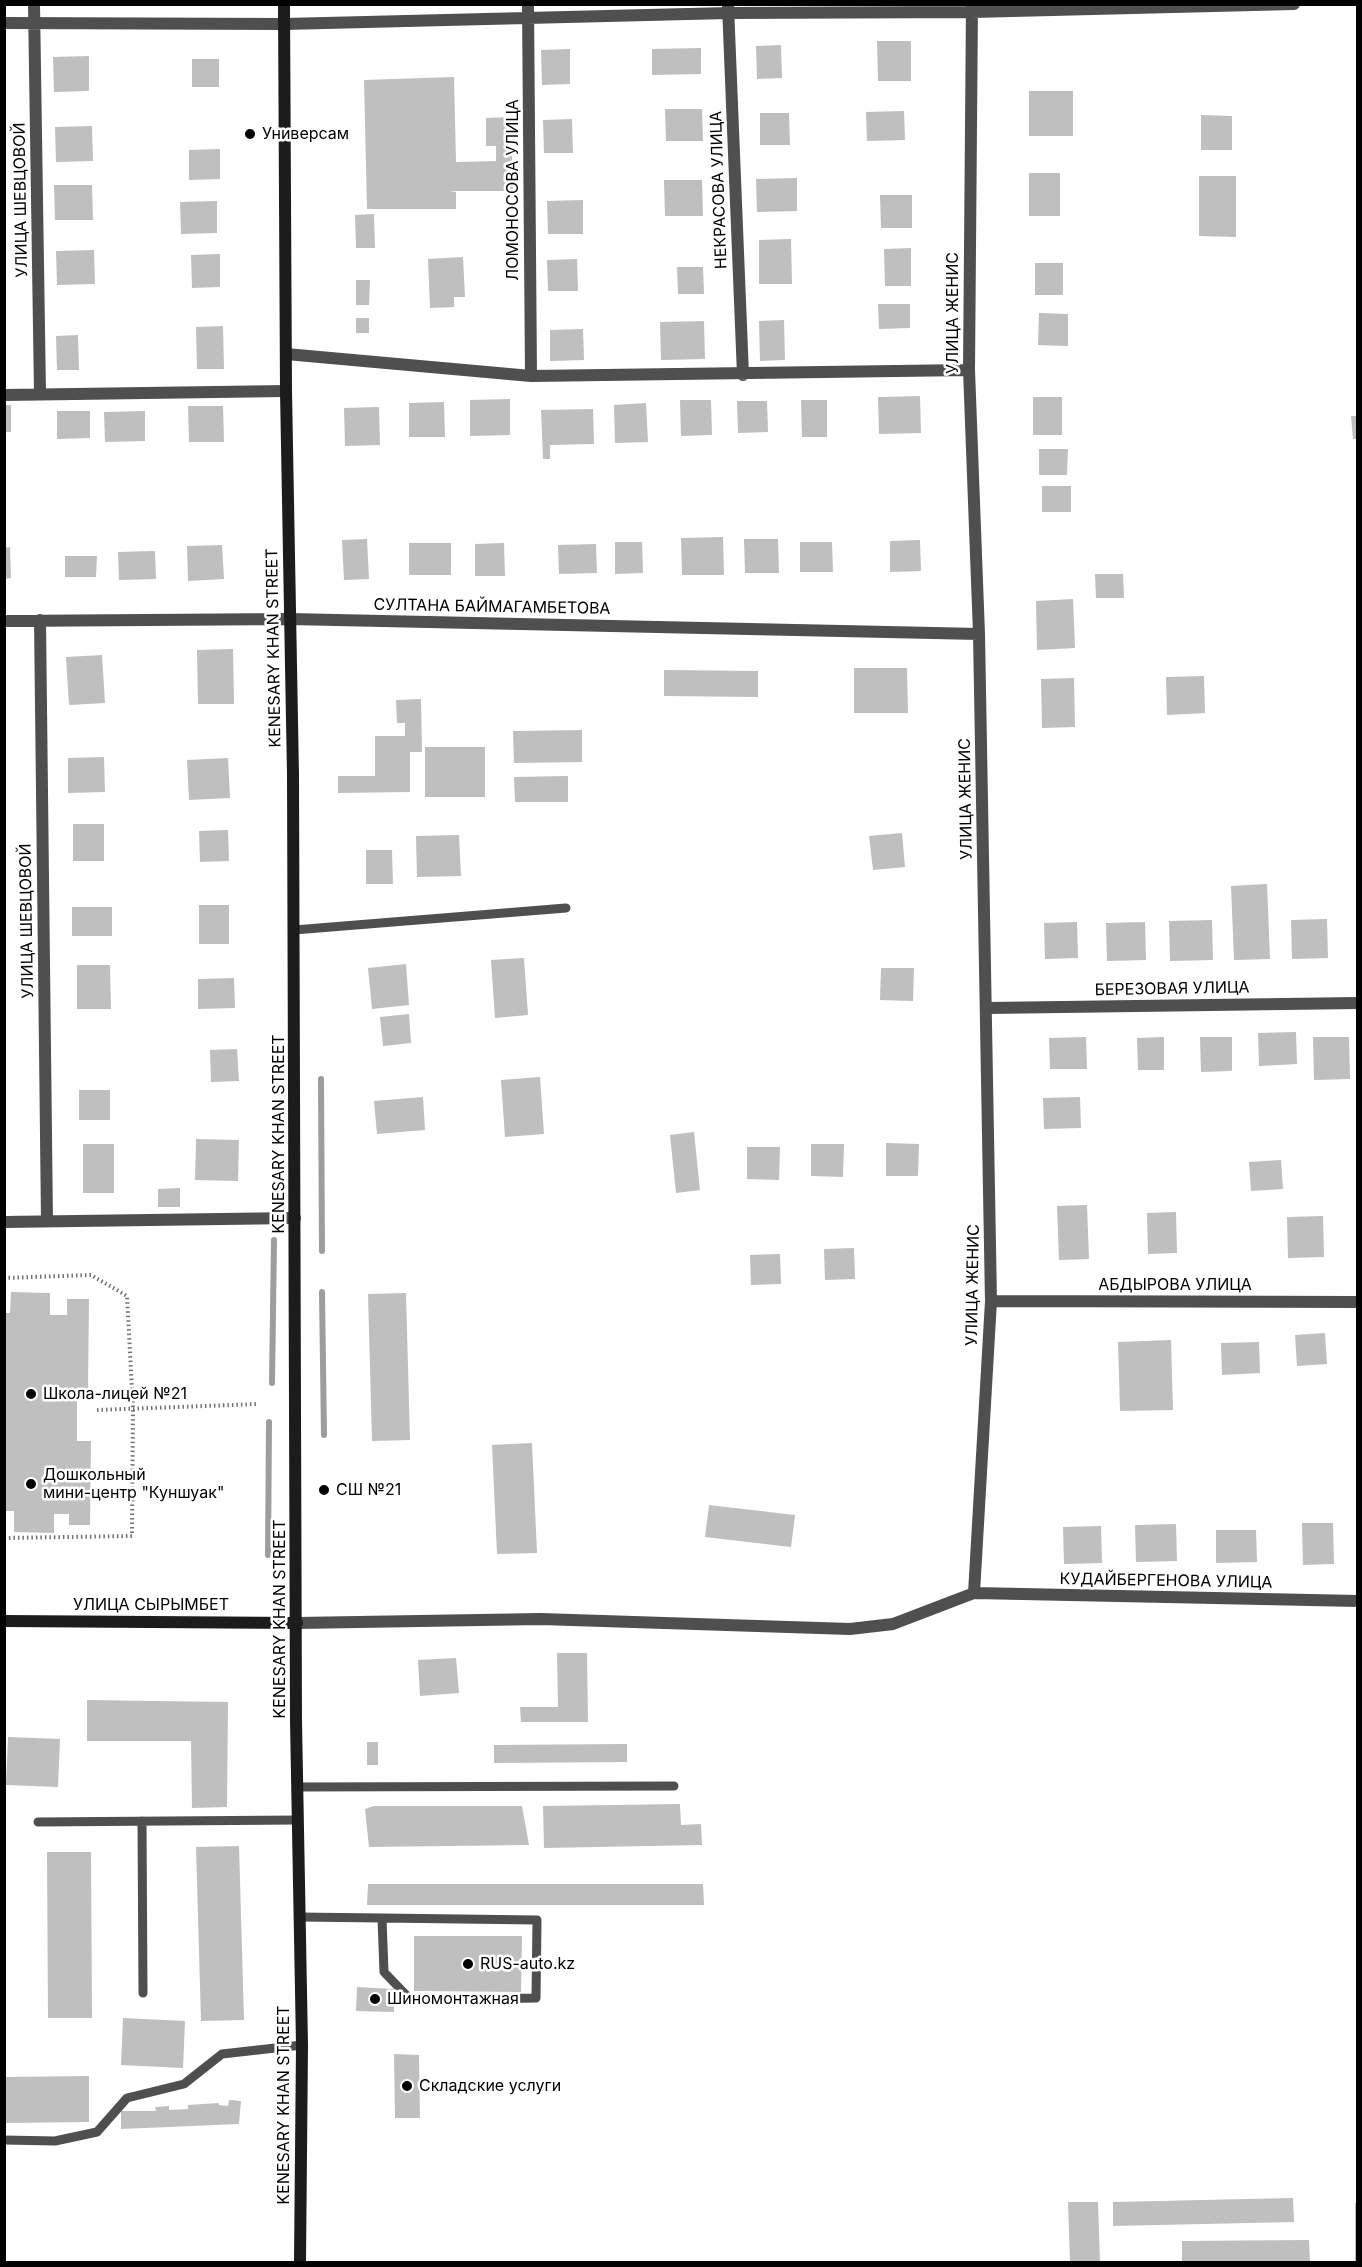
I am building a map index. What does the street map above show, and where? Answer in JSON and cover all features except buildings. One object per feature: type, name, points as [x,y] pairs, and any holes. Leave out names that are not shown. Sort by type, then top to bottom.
[{"type":"main road","name":"KENESARY KHAN STREET","points":[[284,4],[286,392],[294,930],[297,1820],[302,2045],[300,2262]]},
{"type":"main road","name":"УЛИЦА СЫРЫМБЕТ","points":[[4,1621],[297,1623]]},
{"type":"street","name":"УЛИЦА ШЕВЦОВОЙ","points":[[34,4],[40,394]]},
{"type":"street","name":"ЛОМОНОСОВА УЛИЦА","points":[[528,4],[531,376]]},
{"type":"street","points":[[4,23],[285,24],[528,20],[728,9],[1294,4]]},
{"type":"street","name":"УЛИЦА ЖЕНИС","points":[[972,8],[969,370],[979,634],[988,1008],[991,1301],[974,1593]]},
{"type":"street","name":"НЕКРАСОВА УЛИЦА","points":[[728,9],[743,375]]},
{"type":"street","points":[[286,354],[531,376],[743,375],[969,370]]},
{"type":"street","points":[[4,394],[286,392]]},
{"type":"street","name":"СУЛТАНА БАЙМАГАМБЕТОВА","points":[[4,621],[290,619],[979,634]]},
{"type":"street","name":"УЛИЦА ШЕВЦОВОЙ","points":[[40,620],[47,1221]]},
{"type":"street","name":"БЕРЕЗОВАЯ УЛИЦА","points":[[988,1008],[1358,1002]]},
{"type":"street","points":[[4,1222],[296,1218]]},
{"type":"street","name":"АБДЫРОВА УЛИЦА","points":[[991,1301],[1358,1302]]},
{"type":"street","points":[[297,1623],[541,1619],[850,1629],[893,1624],[974,1593]]},
{"type":"street","name":"КУДАЙБЕРГЕНОВА УЛИЦА","points":[[974,1593],[1358,1601]]},
{"type":"lane","points":[[294,930],[566,908]]},
{"type":"lane","points":[[297,1787],[674,1786]]},
{"type":"lane","points":[[38,1822],[297,1820]]},
{"type":"lane","points":[[142,1821],[143,1993]]},
{"type":"lane","points":[[299,1917],[382,1918],[537,1920],[536,1998],[411,2000],[384,1972],[382,1918]]},
{"type":"lane","points":[[4,2140],[55,2141],[97,2132],[127,2098],[184,2084],[222,2054],[302,2045]]},
{"type":"path","points":[[4,1278],[91,1275],[127,1296],[133,1408],[132,1536],[4,1538]]},
{"type":"path","points":[[97,1410],[258,1404]]},
{"type":"waterway","points":[[321,1079],[322,1251]]},
{"type":"waterway","points":[[272,1383],[274,1240]]},
{"type":"waterway","points":[[322,1292],[324,1435]]},
{"type":"waterway","points":[[268,1555],[269,1422]]},
{"type":"place","name":"Универсам","points":[[250,134]]},
{"type":"place","name":"Школа-лицей №21","points":[[31,1394]]},
{"type":"place","name":"Дошкольный мини-центр \"Куншуак\"","points":[[31,1484]]},
{"type":"place","name":"СШ №21","points":[[324,1490]]},
{"type":"place","name":"RUS-auto.kz","points":[[468,1964]]},
{"type":"place","name":"Шиномонтажная","points":[[375,1999]]},
{"type":"place","name":"Складские услуги","points":[[407,2086]]}]
